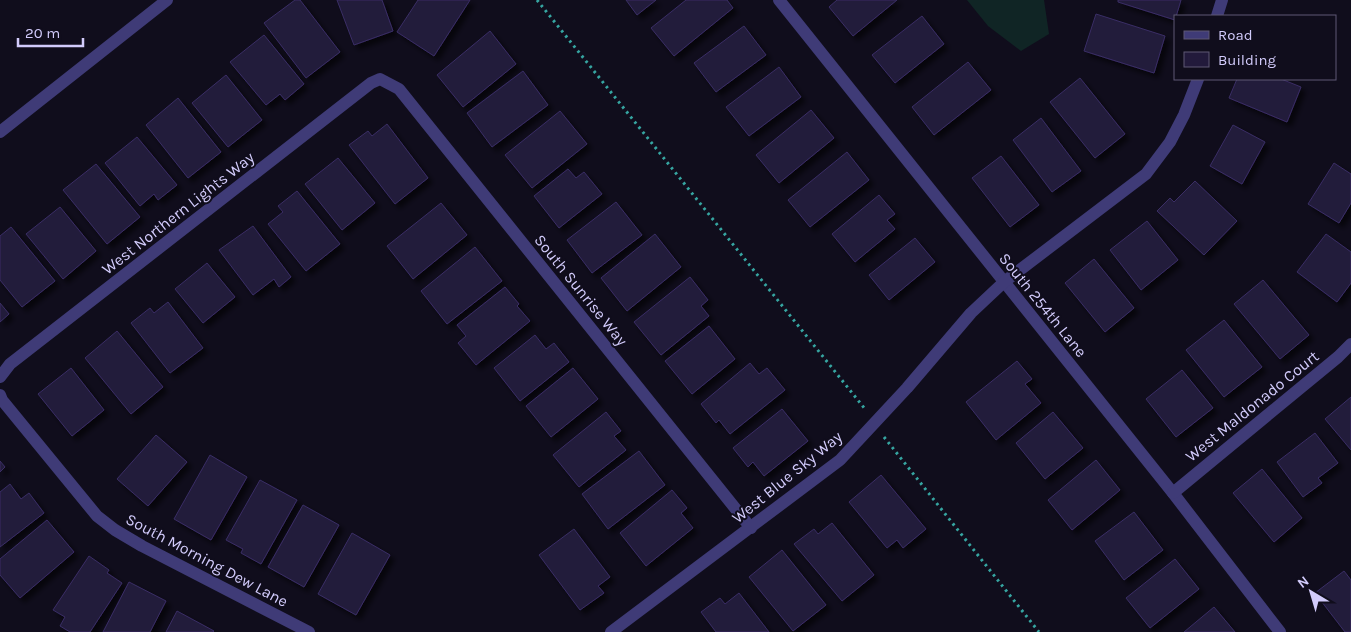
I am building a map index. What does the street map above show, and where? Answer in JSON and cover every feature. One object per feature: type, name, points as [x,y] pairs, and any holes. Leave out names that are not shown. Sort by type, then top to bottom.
[{"type":"street","points":[[0,132],[167,0]]},
{"type":"street","name":"South 254th Lane","points":[[779,0],[1173,493],[1280,632]]},
{"type":"street","points":[[1217,15],[1222,0]]},
{"type":"street","name":"West Northern Lights Way","points":[[0,377],[10,364],[371,83],[380,79]]},
{"type":"street","name":"South Sunrise Way","points":[[380,79],[399,89],[751,528]]},
{"type":"street","name":"West Blue Sky Way","points":[[611,632],[840,460],[908,388],[971,313],[1004,282],[1146,174],[1170,142],[1184,115],[1198,80]]},
{"type":"street","name":"West Maldonado Court","points":[[1173,493],[1338,357],[1351,344]]},
{"type":"street","name":"South Morning Dew Lane","points":[[0,395],[2,400],[97,516],[115,530],[142,546],[310,632]]},
{"type":"path","points":[[537,0],[876,422],[887,442],[1040,632]]},
{"type":"green space","points":[[967,0],[1044,0],[1049,34],[1021,51],[988,26]]},
{"type":"building","points":[[295,0],[300,0],[340,52],[306,78],[264,23]]},
{"type":"building","points":[[337,0],[382,0],[393,31],[354,45]]},
{"type":"building","points":[[418,0],[470,0],[434,56],[397,32]]},
{"type":"building","points":[[626,0],[656,0],[637,15]]},
{"type":"building","points":[[686,0],[727,0],[733,8],[674,56],[651,28]]},
{"type":"building","points":[[837,0],[897,0],[853,36],[829,7]]},
{"type":"building","points":[[1118,0],[1181,0],[1176,15],[1174,15],[1174,20],[1118,2]]},
{"type":"building","points":[[1096,14],[1165,36],[1154,73],[1084,51]]},
{"type":"building","points":[[922,16],[944,44],[895,83],[872,55]]},
{"type":"building","points":[[744,26],[766,55],[716,92],[694,63]]},
{"type":"building","points":[[490,31],[516,64],[463,107],[437,75]]},
{"type":"building","points":[[264,35],[304,84],[285,100],[280,94],[266,105],[230,62]]},
{"type":"building","points":[[968,62],[991,90],[934,135],[912,107]]},
{"type":"building","points":[[779,67],[801,97],[749,136],[726,107]]},
{"type":"building","points":[[523,71],[548,105],[492,147],[467,113]]},
{"type":"building","points":[[226,75],[262,120],[228,147],[192,103]]},
{"type":"building","points":[[1080,78],[1125,134],[1095,158],[1050,102]]},
{"type":"building","points":[[1237,80],[1284,80],[1301,87],[1287,122],[1229,98]]},
{"type":"building","points":[[178,98],[221,152],[188,178],[146,125]]},
{"type":"building","points":[[811,110],[834,138],[779,183],[756,155]]},
{"type":"building","points":[[560,111],[587,144],[532,188],[505,155]]},
{"type":"building","points":[[1041,118],[1081,171],[1052,192],[1013,140]]},
{"type":"building","points":[[387,124],[428,178],[395,204],[349,145],[368,131],[372,136]]},
{"type":"building","points":[[1233,125],[1265,142],[1242,184],[1210,166]]},
{"type":"building","points":[[137,137],[177,185],[158,200],[154,194],[140,206],[105,163]]},
{"type":"building","points":[[847,152],[869,180],[810,227],[788,200]]},
{"type":"building","points":[[1001,156],[1039,205],[1010,227],[972,178]]},
{"type":"building","points":[[338,158],[375,203],[342,230],[305,184]]},
{"type":"building","points":[[1334,163],[1351,174],[1351,203],[1339,223],[1308,204]]},
{"type":"building","points":[[96,164],[140,217],[107,244],[63,190]]},
{"type":"building","points":[[568,169],[576,178],[584,172],[602,194],[559,228],[534,196]]},
{"type":"building","points":[[1195,181],[1237,221],[1204,255],[1157,211],[1170,198],[1174,202]]},
{"type":"building","points":[[297,191],[340,244],[306,271],[268,224],[283,212],[278,206]]},
{"type":"building","points":[[879,195],[895,214],[887,220],[895,229],[855,262],[832,234]]},
{"type":"building","points":[[616,202],[642,235],[592,273],[567,240]]},
{"type":"building","points":[[441,203],[467,235],[413,279],[387,246]]},
{"type":"building","points":[[60,207],[96,251],[63,279],[26,234]]},
{"type":"building","points":[[1147,221],[1178,260],[1141,290],[1110,250]]},
{"type":"building","points":[[253,226],[291,277],[279,287],[274,279],[253,295],[219,250]]},
{"type":"building","points":[[11,227],[55,281],[22,307],[0,280],[0,236]]},
{"type":"building","points":[[655,234],[681,267],[627,311],[601,278]]},
{"type":"building","points":[[1326,234],[1351,252],[1351,283],[1337,302],[1297,272]]},
{"type":"building","points":[[915,238],[935,262],[889,300],[869,275]]},
{"type":"building","points":[[475,247],[502,281],[447,324],[421,291]]},
{"type":"building","points":[[1094,259],[1134,308],[1105,332],[1065,283]]},
{"type":"building","points":[[207,263],[235,297],[203,323],[175,289]]},
{"type":"building","points":[[690,277],[708,300],[701,306],[709,316],[661,355],[634,322]]},
{"type":"building","points":[[1263,280],[1309,335],[1280,359],[1234,304]]},
{"type":"building","points":[[505,287],[519,304],[517,306],[530,321],[476,365],[458,343],[466,336],[457,325]]},
{"type":"building","points":[[168,302],[203,348],[170,373],[131,323],[150,308],[154,313]]},
{"type":"building","points":[[0,303],[9,314],[0,322]]},
{"type":"building","points":[[1224,320],[1262,367],[1224,397],[1186,350]]},
{"type":"building","points":[[709,326],[735,359],[692,394],[665,361]]},
{"type":"building","points":[[117,331],[163,387],[131,414],[85,358]]},
{"type":"building","points":[[535,335],[546,349],[554,343],[569,362],[520,401],[494,368]]},
{"type":"building","points":[[1017,361],[1032,379],[1025,384],[1041,403],[996,440],[966,402]]},
{"type":"building","points":[[750,363],[759,374],[767,368],[785,390],[730,434],[719,420],[716,423],[701,404]]},
{"type":"building","points":[[71,368],[104,410],[72,436],[38,394]]},
{"type":"building","points":[[573,368],[598,399],[551,437],[526,406]]},
{"type":"building","points":[[1182,370],[1213,408],[1176,437],[1146,399]]},
{"type":"building","points":[[1351,397],[1351,450],[1325,419]]},
{"type":"building","points":[[782,409],[808,441],[764,476],[753,462],[748,467],[733,448]]},
{"type":"building","points":[[606,412],[621,431],[614,436],[626,450],[579,487],[553,455]]},
{"type":"building","points":[[1053,412],[1083,448],[1045,479],[1016,443]]},
{"type":"building","points":[[1315,433],[1338,463],[1318,478],[1322,483],[1303,497],[1277,462]]},
{"type":"building","points":[[156,435],[187,462],[148,506],[117,479]]},
{"type":"building","points":[[639,451],[665,485],[608,529],[582,494]]},
{"type":"building","points":[[210,455],[247,477],[211,540],[174,519]]},
{"type":"building","points":[[1096,460],[1120,490],[1072,530],[1048,500]]},
{"type":"building","points":[[0,461],[5,467],[0,472]]},
{"type":"building","points":[[1262,469],[1302,518],[1274,542],[1233,493]]},
{"type":"building","points":[[881,475],[926,529],[903,548],[897,540],[887,548],[849,502]]},
{"type":"building","points":[[260,480],[297,500],[261,564],[241,553],[243,549],[226,540]]},
{"type":"building","points":[[10,484],[21,499],[29,493],[44,513],[0,547],[0,492]]},
{"type":"building","points":[[672,490],[687,508],[681,513],[693,528],[646,566],[620,533]]},
{"type":"building","points":[[303,505],[339,525],[304,587],[268,567]]},
{"type":"building","points":[[1134,512],[1163,550],[1124,580],[1095,541]]},
{"type":"building","points":[[47,520],[74,552],[20,598],[0,575],[0,559]]},
{"type":"building","points":[[832,523],[874,575],[842,601],[794,544],[814,529],[818,534]]},
{"type":"building","points":[[574,529],[610,577],[598,586],[604,593],[580,610],[539,555]]},
{"type":"building","points":[[352,533],[390,555],[356,615],[318,594]]},
{"type":"building","points":[[782,550],[826,605],[793,631],[749,577]]},
{"type":"building","points":[[89,556],[109,570],[107,573],[122,583],[90,632],[70,632],[60,626],[65,617],[53,610]]},
{"type":"building","points":[[1175,559],[1199,589],[1150,628],[1126,598]]},
{"type":"building","points":[[1344,571],[1351,580],[1351,632],[1345,632],[1315,593]]},
{"type":"building","points":[[129,582],[166,601],[150,632],[103,632]]},
{"type":"building","points":[[739,593],[769,632],[716,632],[701,612],[720,598],[725,604]]},
{"type":"building","points":[[1214,607],[1235,632],[1184,632]]},
{"type":"building","points":[[177,611],[214,631],[166,632]]}]
